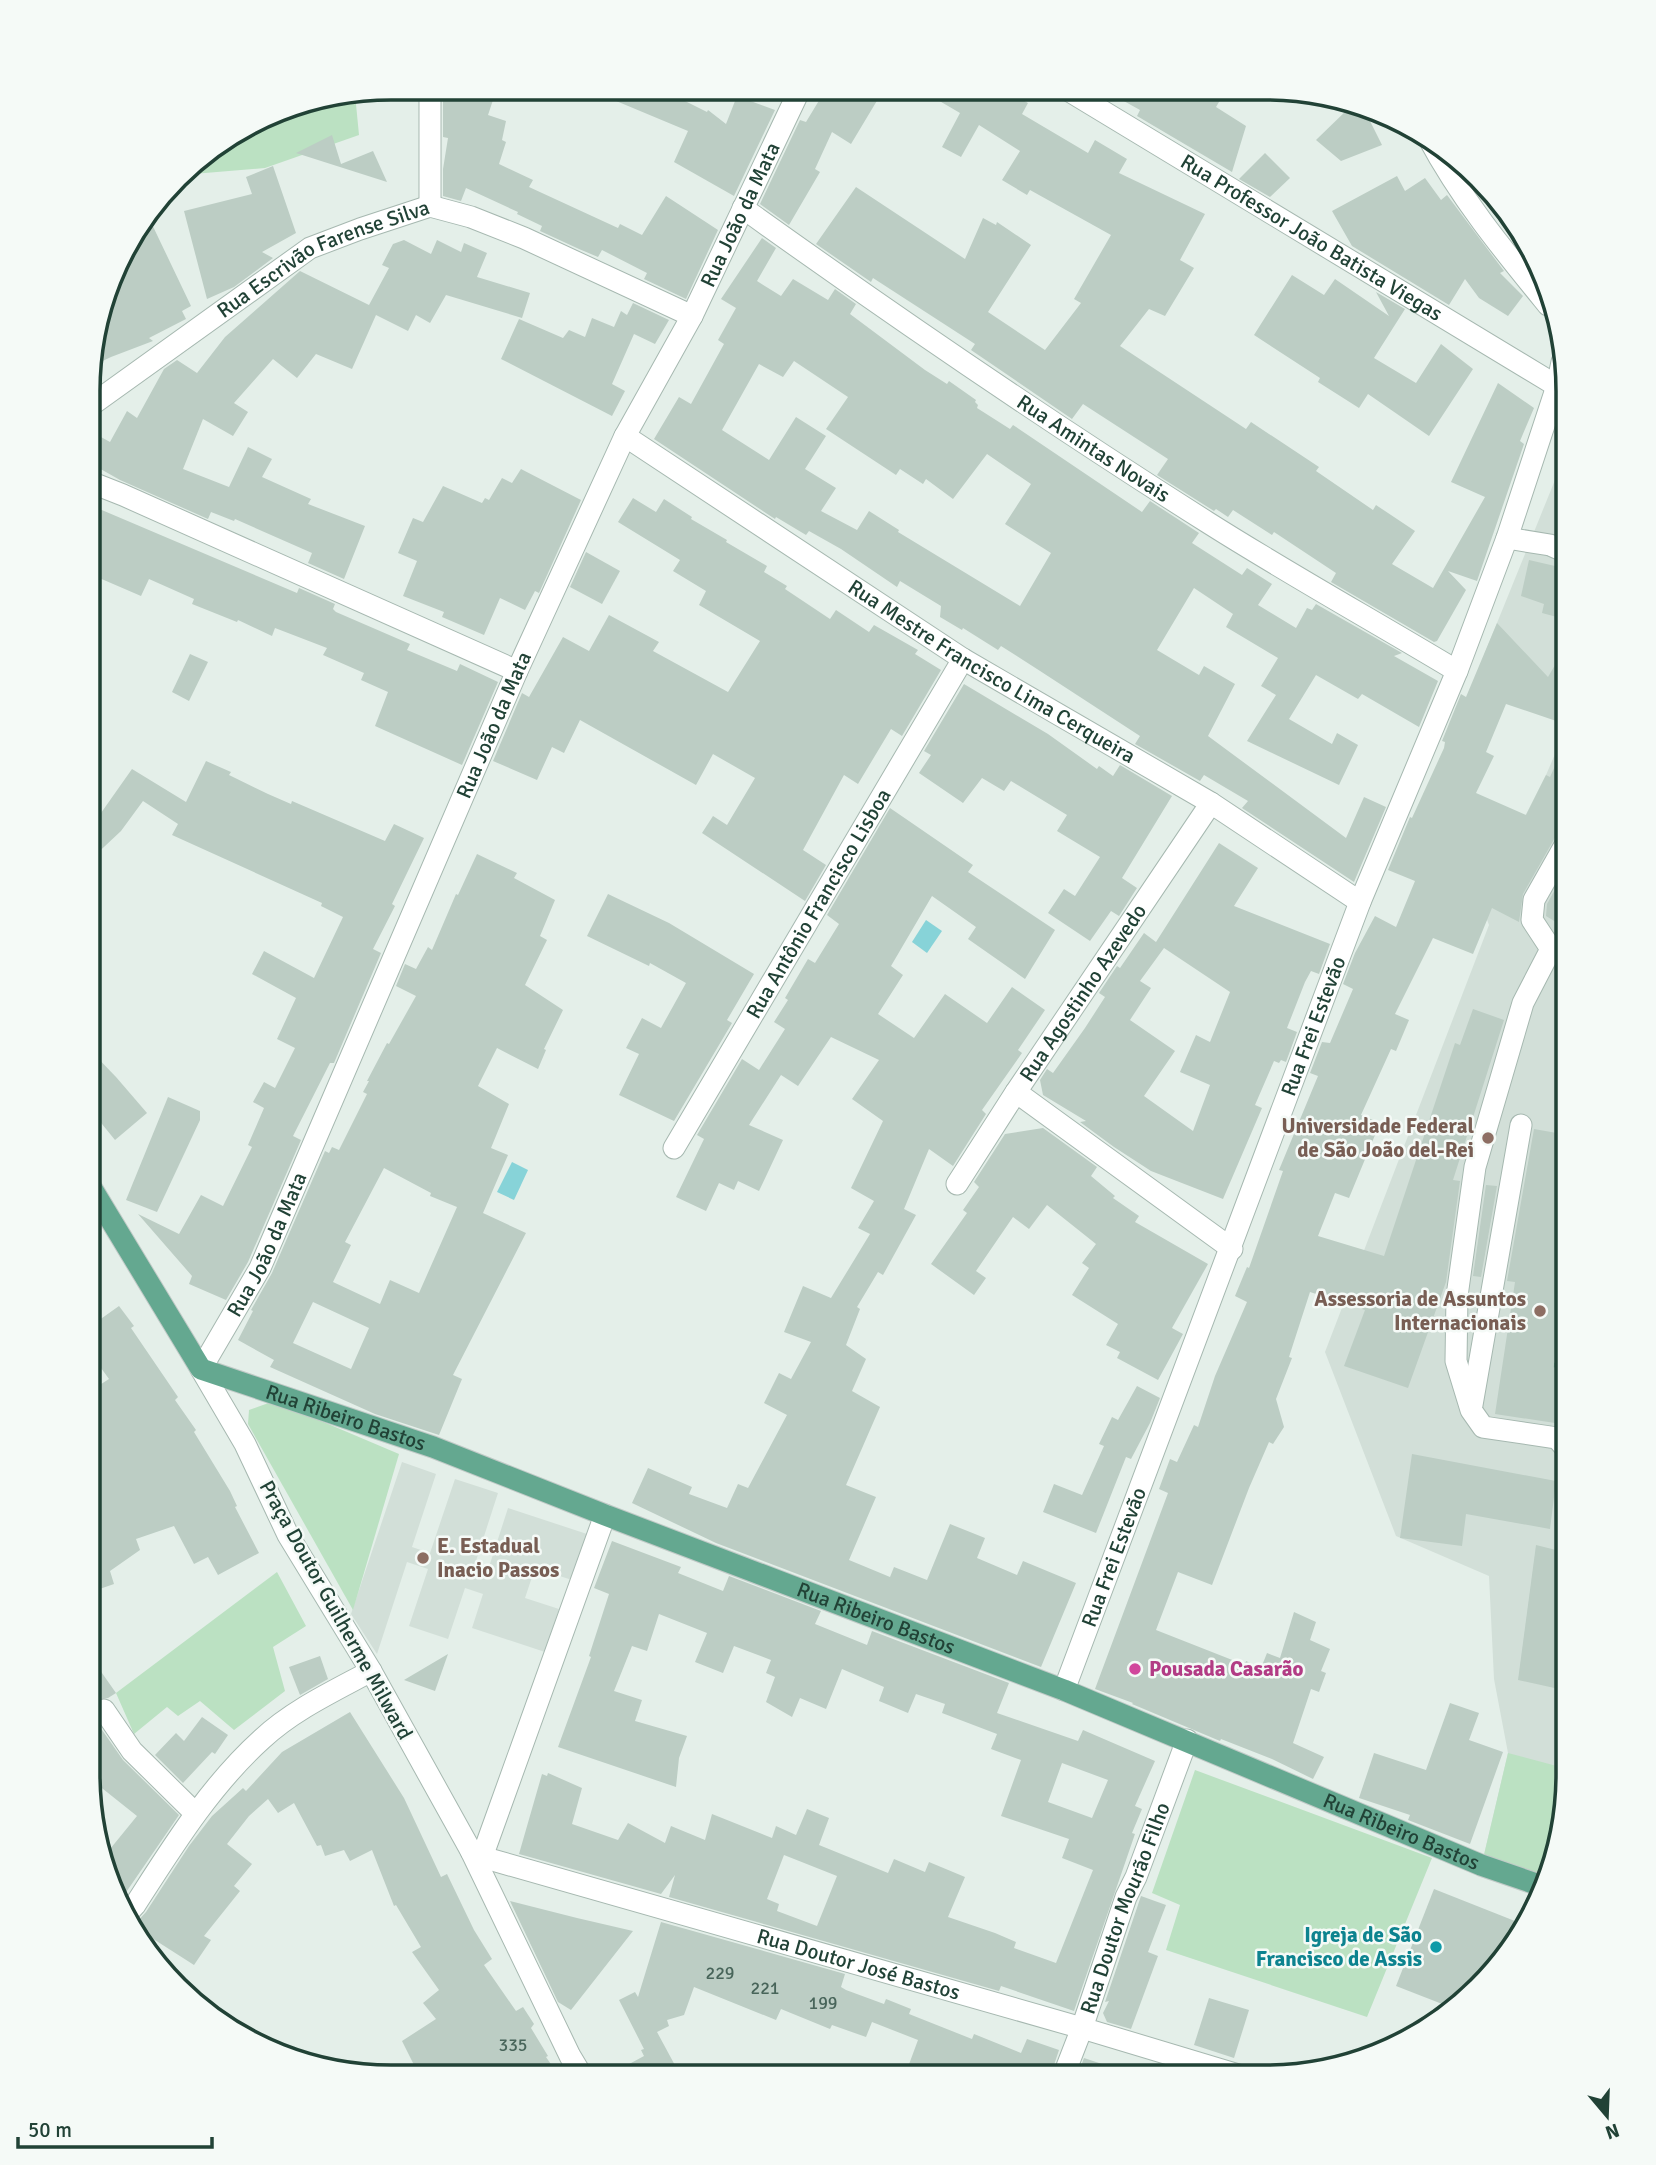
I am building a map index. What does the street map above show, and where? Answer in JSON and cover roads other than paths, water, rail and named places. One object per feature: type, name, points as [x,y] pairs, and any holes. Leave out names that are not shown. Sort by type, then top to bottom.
[{"type":"main road","points":[[100,1202],[201,1369]]},
{"type":"main road","name":"Rua Ribeiro Bastos","points":[[201,1369],[433,1447],[1064,1690],[1481,1865],[1535,1883]]},
{"type":"street","points":[[430,100],[430,206]]},
{"type":"street","name":"Rua João da Mata","points":[[201,1369],[260,1268],[517,671],[625,436],[692,316],[795,100]]},
{"type":"street","name":"Rua Professor João Batista Viegas","points":[[1084,100],[1556,385]]},
{"type":"street","points":[[1440,158],[1479,220],[1540,296]]},
{"type":"street","name":"Rua Escrivão Farense Silva","points":[[100,400],[310,248],[430,206],[471,217],[524,238],[692,316]]},
{"type":"street","name":"Rua Amintas Novais","points":[[743,208],[1051,422],[1210,524],[1457,671]]},
{"type":"street","name":"Rua Frei Estevão","points":[[1064,1690],[1232,1249],[1360,902],[1457,671],[1507,538],[1556,389]]},
{"type":"street","name":"Rua Mestre Francisco Lima Cerqueira","points":[[625,436],[963,659],[1211,803],[1360,902]]},
{"type":"street","points":[[100,486],[517,671]]},
{"type":"street","points":[[1507,538],[1556,548]]},
{"type":"street","name":"Rua Antônio Francisco Lisboa","points":[[674,1148],[963,659]]},
{"type":"street","name":"Rua Agostinho Azevedo","points":[[957,1184],[1211,803]]},
{"type":"street","points":[[1556,861],[1534,900],[1532,920],[1551,949],[1523,1003],[1475,1167],[1457,1296],[1455,1361],[1471,1410],[1483,1427],[1556,1438]]},
{"type":"street","points":[[1016,1092],[1232,1249]]},
{"type":"street","points":[[1471,1410],[1521,1125]]},
{"type":"street","name":"Praça Doutor Guilherme Milward","points":[[201,1369],[245,1444],[288,1535],[371,1671],[476,1854],[575,2065]]},
{"type":"street","points":[[476,1854],[605,1515]]},
{"type":"street","points":[[133,1908],[195,1813],[263,1738],[314,1702],[371,1671]]},
{"type":"street","points":[[104,1710],[132,1751],[195,1813]]},
{"type":"street","name":"Rua Doutor Mourão Filho","points":[[1068,2065],[1126,1897],[1136,1877],[1186,1741]]},
{"type":"street","name":"Rua Doutor José Bastos","points":[[476,1854],[1205,2065]]},
{"type":"water","points":[[926,920],[942,931],[927,953],[912,942]]},
{"type":"water","points":[[512,1162],[528,1170],[514,1200],[497,1192]]},
{"type":"place","name":"Universidade Federal de São João del-Rei","points":[[1488,1138]]},
{"type":"place","name":"Assessoria de Assuntos Internacionais","points":[[1540,1311]]},
{"type":"place","name":"E. Estadual Inacio Passos","points":[[423,1558]]},
{"type":"place","name":"Pousada Casarão","points":[[1135,1669]]},
{"type":"place","name":"Igreja de São Francisco de Assis","points":[[1436,1947]]}]
